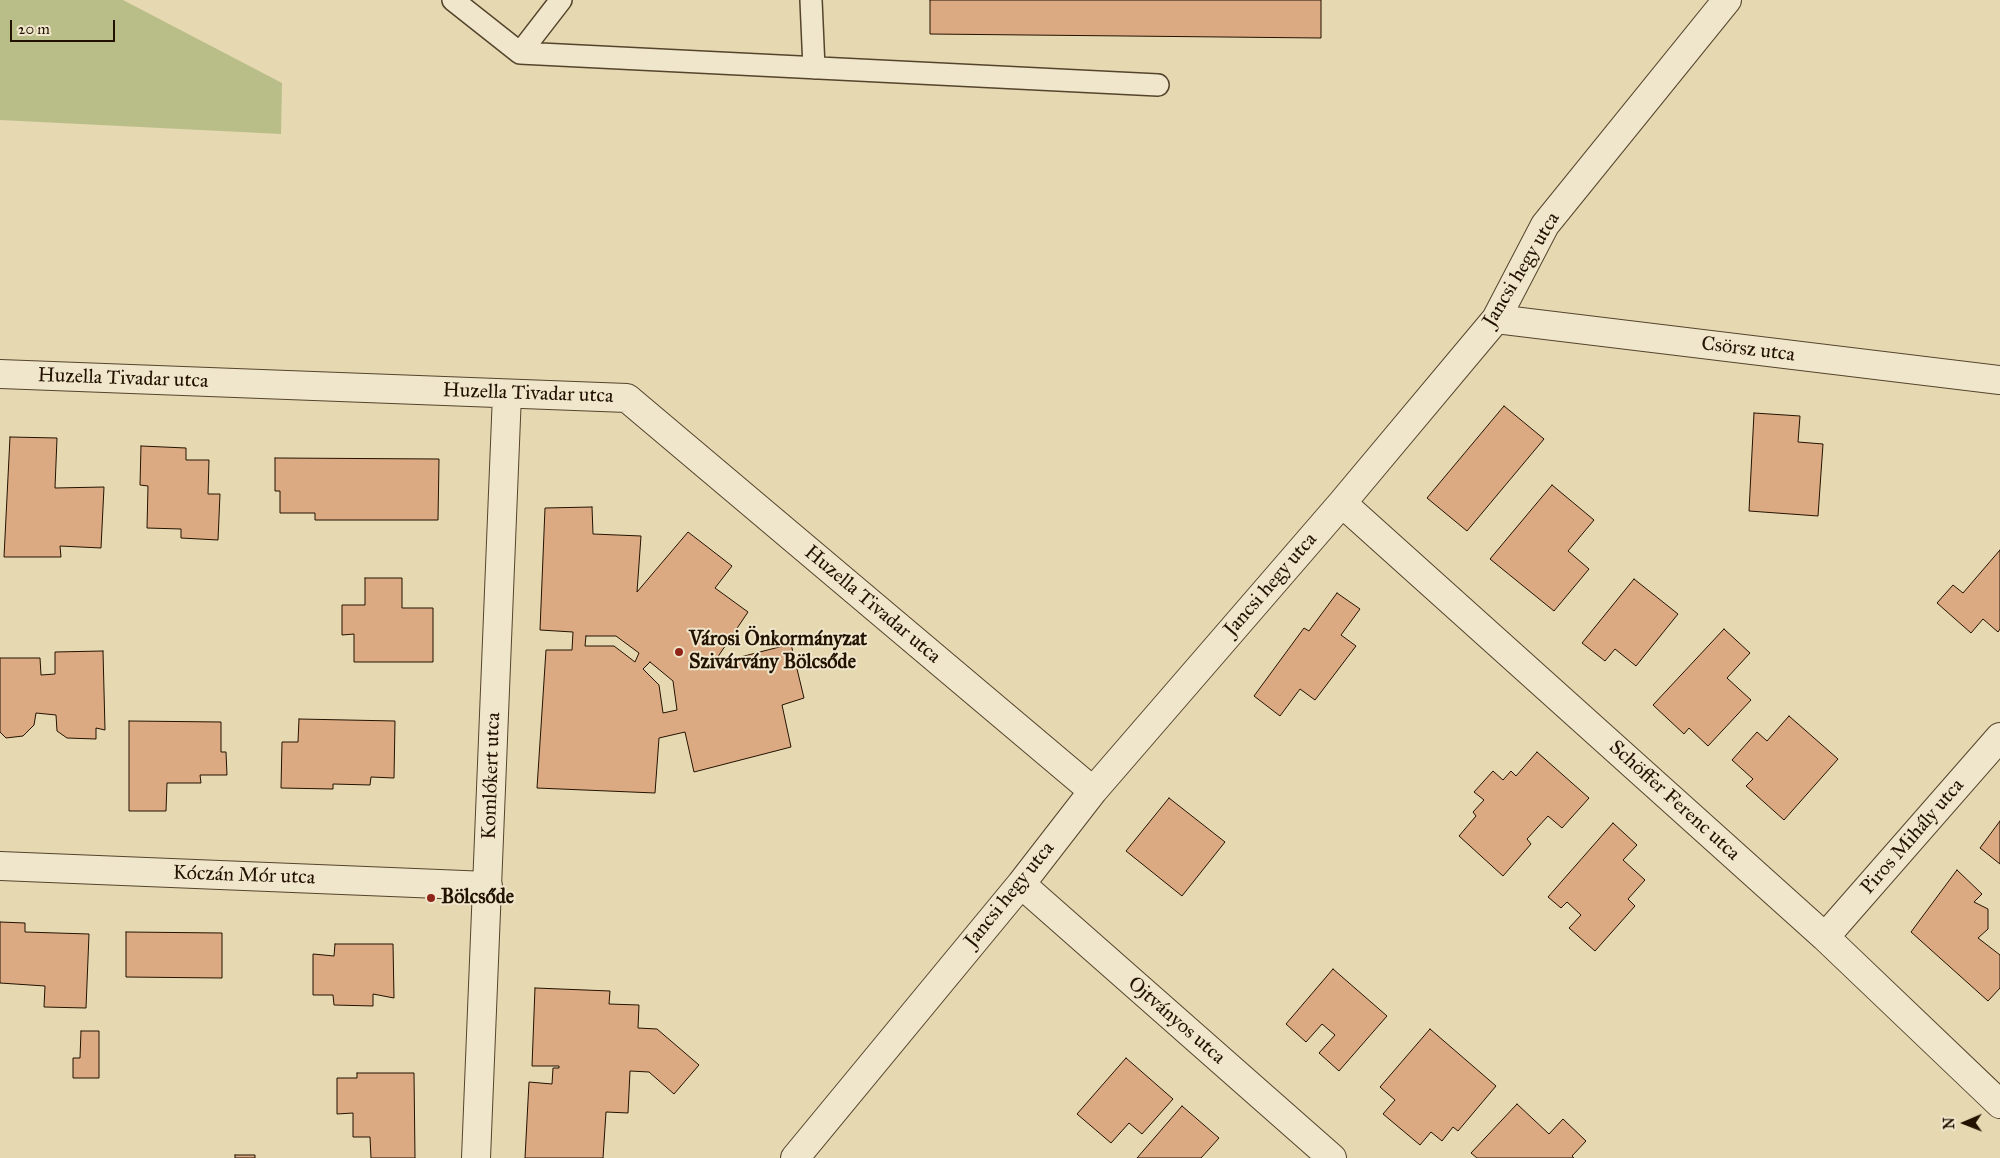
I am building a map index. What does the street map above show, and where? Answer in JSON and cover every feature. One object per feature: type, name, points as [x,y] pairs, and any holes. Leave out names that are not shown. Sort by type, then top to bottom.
[{"type":"street","name":"Jancsi hegy utca","points":[[795,1158],[1021,884],[1093,791],[1342,503],[1496,319],[1545,226],[1727,0]]},
{"type":"street","name":"Csörsz utca","points":[[1496,319],[2000,380]]},
{"type":"street","name":"Huzella Tivadar utca","points":[[0,374],[627,398],[1093,791]]},
{"type":"street","name":"Komlókert utca","points":[[476,1158],[507,394]]},
{"type":"street","name":"Schöffer Ferenc utca","points":[[1342,503],[1825,937],[2000,1104]]},
{"type":"street","name":"Piros Mihály utca","points":[[1825,937],[2000,736]]},
{"type":"street","name":"Kóczán Mór utca","points":[[0,866],[488,886]]},
{"type":"street","name":"Ojtványos utca","points":[[1021,884],[1332,1158]]},
{"type":"lane","points":[[453,0],[520,53],[1158,85]]},
{"type":"lane","points":[[520,53],[561,0]]},
{"type":"lane","points":[[811,0],[814,68]]},
{"type":"green space","points":[[0,0],[123,0],[282,83],[281,134],[0,120]]},
{"type":"building","points":[[930,0],[1321,0],[1321,38],[930,34]]},
{"type":"building","points":[[1504,406],[1544,439],[1467,531],[1427,498]]},
{"type":"building","points":[[1754,413],[1800,416],[1798,442],[1823,444],[1818,516],[1749,511]]},
{"type":"building","points":[[10,437],[57,438],[55,488],[104,487],[101,548],[60,546],[61,557],[4,557]]},
{"type":"building","points":[[141,446],[186,448],[186,460],[209,460],[208,494],[220,494],[218,540],[181,538],[181,529],[147,528],[148,486],[140,485]]},
{"type":"building","points":[[275,458],[439,459],[438,520],[315,520],[315,513],[280,513],[280,491],[275,491]]},
{"type":"building","points":[[1552,485],[1594,520],[1568,551],[1589,569],[1554,611],[1490,559]]},
{"type":"building","name":"Városi Önkormányzat Szivárvány Bölcsőde","points":[[592,507],[593,534],[641,536],[637,592],[688,532],[732,566],[715,588],[748,612],[713,664],[791,644],[804,698],[782,705],[791,747],[694,772],[685,732],[659,738],[655,793],[537,788],[546,650],[572,650],[573,632],[540,630],[545,508]],"holes":[[[586,636],[616,636],[639,653],[635,662],[614,646],[585,646]],[[650,662],[673,681],[677,710],[663,713],[659,685],[643,669]]]},
{"type":"building","points":[[2000,550],[2000,629],[1998,632],[1983,619],[1971,633],[1937,603],[1953,585],[1963,593]]},
{"type":"building","points":[[365,578],[402,578],[402,608],[433,608],[433,662],[354,662],[354,634],[342,635],[342,605],[365,605]]},
{"type":"building","points":[[1634,579],[1678,614],[1636,666],[1615,649],[1605,661],[1582,643]]},
{"type":"building","points":[[1337,593],[1360,609],[1341,635],[1356,646],[1315,700],[1300,689],[1280,716],[1254,696],[1304,628],[1309,631]]},
{"type":"building","points":[[1724,629],[1750,653],[1727,678],[1751,700],[1708,746],[1689,728],[1684,734],[1653,705]]},
{"type":"building","points":[[103,651],[105,730],[96,728],[96,739],[67,738],[57,731],[56,715],[36,713],[34,725],[23,736],[6,738],[0,732],[0,658],[40,658],[41,675],[55,674],[55,652]]},
{"type":"building","points":[[1789,716],[1838,759],[1784,820],[1746,786],[1753,779],[1732,760],[1757,732],[1767,741]]},
{"type":"building","points":[[299,719],[395,721],[394,778],[371,777],[370,785],[333,784],[333,789],[281,788],[282,742],[298,742]]},
{"type":"building","points":[[129,721],[221,722],[221,752],[226,752],[227,775],[200,775],[201,783],[167,783],[166,811],[129,811]]},
{"type":"building","points":[[1537,752],[1589,798],[1562,828],[1548,816],[1527,839],[1531,844],[1503,876],[1459,836],[1476,816],[1473,812],[1484,800],[1474,792],[1493,771],[1503,780],[1511,771],[1516,776]]},
{"type":"building","points":[[1169,798],[1225,842],[1182,896],[1126,851]]},
{"type":"building","points":[[2000,821],[2000,864],[1980,848]]},
{"type":"building","points":[[1613,823],[1637,845],[1623,860],[1645,880],[1628,899],[1635,906],[1595,951],[1569,928],[1581,915],[1567,902],[1561,908],[1548,897]]},
{"type":"building","points":[[1957,870],[1982,894],[1974,902],[1988,909],[1988,929],[1978,938],[2000,955],[2000,988],[1988,1001],[1911,932]]},
{"type":"building","points":[[0,922],[25,923],[25,932],[89,934],[86,1008],[44,1007],[45,986],[0,983]]},
{"type":"building","points":[[126,932],[222,933],[222,978],[126,977]]},
{"type":"building","points":[[335,944],[393,944],[394,998],[373,994],[373,1006],[334,1005],[333,995],[313,995],[313,954],[334,956]]},
{"type":"building","points":[[1333,969],[1387,1016],[1339,1071],[1319,1053],[1335,1035],[1322,1024],[1306,1042],[1286,1024]]},
{"type":"building","points":[[535,988],[610,991],[609,1004],[639,1005],[638,1028],[657,1029],[699,1065],[674,1094],[649,1072],[630,1071],[628,1113],[606,1112],[603,1158],[525,1158],[529,1082],[552,1084],[553,1068],[559,1068],[559,1066],[532,1066]]},
{"type":"building","points":[[1430,1029],[1496,1086],[1458,1131],[1453,1127],[1442,1141],[1431,1132],[1420,1145],[1383,1114],[1395,1100],[1380,1087]]},
{"type":"building","points":[[81,1031],[99,1031],[99,1078],[73,1078],[73,1058],[80,1058]]},
{"type":"building","points":[[1126,1058],[1173,1099],[1142,1134],[1129,1123],[1111,1143],[1077,1114]]},
{"type":"building","points":[[357,1073],[414,1073],[415,1158],[371,1158],[370,1137],[353,1137],[353,1113],[337,1114],[337,1078],[357,1078]]},
{"type":"building","points":[[1517,1104],[1549,1134],[1563,1119],[1586,1141],[1572,1156],[1574,1158],[1477,1158],[1471,1153]]},
{"type":"building","points":[[1182,1106],[1219,1138],[1201,1158],[1137,1158]]},
{"type":"building","points":[[235,1155],[255,1155],[255,1158],[235,1158]]},
{"type":"place","name":"Városi Önkormányzat Szivárvány Bölcsőde","points":[[679,652]]},
{"type":"place","name":"Bölcsőde","points":[[431,898]]}]
